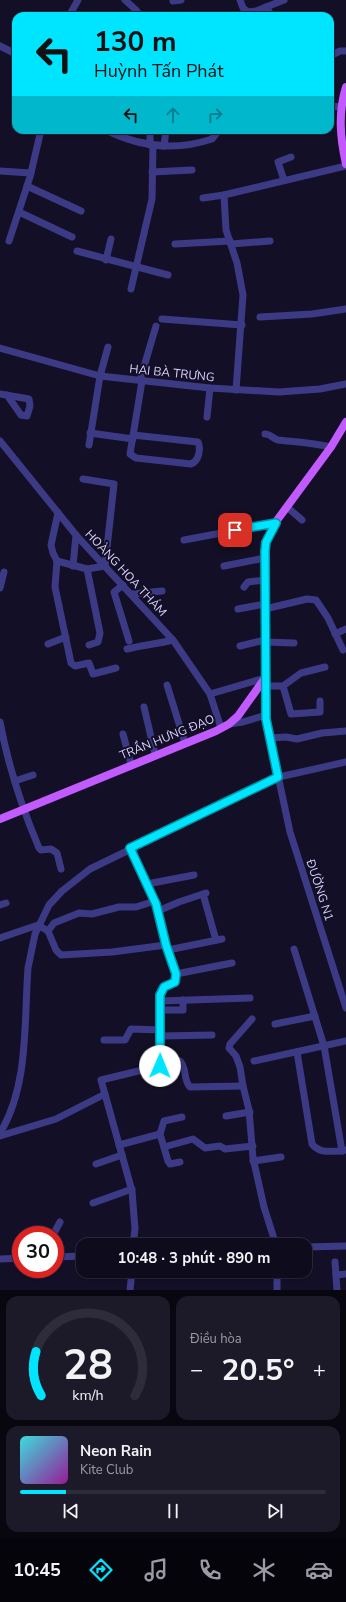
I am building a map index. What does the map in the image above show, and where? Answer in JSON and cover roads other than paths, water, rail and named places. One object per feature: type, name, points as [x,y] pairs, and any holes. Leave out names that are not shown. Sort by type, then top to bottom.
[{"type":"main road","points":[[346,87],[341,107],[346,165]]},
{"type":"main road","points":[[265,682],[266,542],[276,523],[331,447],[346,422]]},
{"type":"main road","name":"TRẦN HƯNG ĐẠO","points":[[0,819],[225,726],[244,708],[265,682]]},
{"type":"street","points":[[71,12],[78,0]]},
{"type":"street","points":[[125,0],[137,12]]},
{"type":"street","points":[[173,1],[181,0]]},
{"type":"street","points":[[240,0],[243,8],[248,12],[256,11],[284,0]]},
{"type":"street","points":[[266,6],[270,12]]},
{"type":"street","points":[[0,46],[12,52]]},
{"type":"street","points":[[334,54],[339,51],[346,52]]},
{"type":"street","points":[[334,106],[341,107]]},
{"type":"street","points":[[9,241],[31,173],[40,134]]},
{"type":"street","points":[[114,134],[129,141],[164,146],[208,141],[216,134]]},
{"type":"street","points":[[131,289],[152,199],[150,134]]},
{"type":"street","points":[[164,146],[166,134]]},
{"type":"street","points":[[284,180],[278,162],[291,157]]},
{"type":"street","points":[[203,198],[346,165]]},
{"type":"street","points":[[152,172],[192,170]]},
{"type":"street","points":[[0,171],[31,173]]},
{"type":"street","points":[[27,186],[81,211]]},
{"type":"street","points":[[224,194],[226,230],[242,291],[242,325],[236,390]]},
{"type":"street","points":[[19,212],[72,237]]},
{"type":"street","points":[[106,260],[111,239]]},
{"type":"street","points":[[175,244],[270,241]]},
{"type":"street","points":[[77,251],[106,260],[168,274]]},
{"type":"street","points":[[260,317],[312,314],[346,309]]},
{"type":"street","points":[[162,319],[242,325]]},
{"type":"street","points":[[90,433],[133,437],[196,441],[199,443],[200,449],[196,462],[191,464],[136,458],[130,454],[133,437],[141,380],[156,326]]},
{"type":"street","points":[[89,445],[100,376],[108,347]]},
{"type":"street","name":"HAI BÀ TRƯNG","points":[[0,348],[100,376],[210,388],[279,392],[320,389],[346,384]]},
{"type":"street","points":[[207,417],[210,388]]},
{"type":"street","points":[[264,434],[270,435],[276,440],[303,441],[331,447]]},
{"type":"street","name":"HOÀNG HOA THÁM","points":[[0,442],[76,535],[173,640],[210,694],[225,726]]},
{"type":"street","points":[[58,513],[52,545],[53,553],[58,561],[87,569],[105,566],[114,484],[83,480]]},
{"type":"street","points":[[287,508],[302,520]]},
{"type":"street","points":[[184,540],[276,523]]},
{"type":"street","points":[[73,566],[76,535]]},
{"type":"street","points":[[224,566],[265,558]]},
{"type":"street","points":[[58,561],[54,587],[73,666],[89,663],[93,674],[116,668]]},
{"type":"street","points":[[87,569],[100,637],[98,642],[89,645]]},
{"type":"street","points":[[0,588],[4,572]]},
{"type":"street","points":[[244,587],[248,582],[265,580]]},
{"type":"street","points":[[123,585],[114,592],[129,640]]},
{"type":"street","points":[[132,594],[162,591]]},
{"type":"street","points":[[238,609],[265,607],[312,599],[316,600],[336,634],[343,650]]},
{"type":"street","points":[[336,634],[346,629]]},
{"type":"street","points":[[48,644],[66,637]]},
{"type":"street","points":[[127,649],[148,643],[155,645],[173,640]]},
{"type":"street","points":[[240,646],[265,641],[294,643]]},
{"type":"street","points":[[210,694],[265,682],[283,686],[301,673],[325,667]]},
{"type":"street","name":"ĐƯỜNG N1","points":[[265,682],[266,715],[270,738],[295,847],[346,1008]]},
{"type":"street","points":[[168,685],[185,742]]},
{"type":"street","points":[[283,686],[291,714],[320,712],[320,701]]},
{"type":"street","points":[[144,707],[155,754]]},
{"type":"street","points":[[225,726],[266,715]]},
{"type":"street","points":[[0,722],[5,749],[24,809],[39,848],[55,851],[61,869]]},
{"type":"street","points":[[270,738],[286,737],[297,739],[322,733],[346,730]]},
{"type":"street","points":[[123,734],[131,764]]},
{"type":"street","points":[[0,1133],[10,1114],[20,1082],[28,968],[38,925],[49,905],[62,891],[90,869],[130,848],[278,777],[346,762]]},
{"type":"street","points":[[15,781],[33,775]]},
{"type":"street","points":[[130,848],[155,901],[167,948],[176,974],[175,982],[162,990],[160,1001],[160,1066]]},
{"type":"street","points":[[147,884],[194,875]]},
{"type":"street","points":[[0,938],[38,925],[48,931],[56,950],[61,955],[167,948],[219,939],[205,894],[179,902],[158,911]]},
{"type":"street","points":[[48,931],[54,923],[79,913],[92,914],[124,907],[136,907],[155,901]]},
{"type":"street","points":[[294,949],[324,1046],[344,1150],[324,1152],[317,1150],[312,1144],[297,1052]]},
{"type":"street","points":[[176,974],[232,963]]},
{"type":"street","points":[[160,1001],[250,998]]},
{"type":"street","points":[[160,1010],[183,1010],[183,1000]]},
{"type":"street","points":[[276,1024],[315,1016]]},
{"type":"street","points":[[252,1019],[229,1046],[238,1062],[250,1112],[254,1160],[264,1207],[274,1238]]},
{"type":"street","points":[[104,1040],[125,1040],[131,1029],[161,1033],[212,1035]]},
{"type":"street","points":[[254,1061],[346,1041]]},
{"type":"street","points":[[134,1238],[135,1217],[132,1189],[101,1080],[180,1061],[183,1064],[187,1085],[190,1087],[243,1086]]},
{"type":"street","points":[[0,1136],[56,1119],[105,1094]]},
{"type":"street","points":[[226,1116],[250,1112]]},
{"type":"street","points":[[180,1162],[170,1164],[160,1134],[164,1121],[182,1117]]},
{"type":"street","points":[[119,1145],[160,1134]]},
{"type":"street","points":[[164,1147],[193,1139],[205,1148],[220,1146],[225,1148],[253,1146]]},
{"type":"street","points":[[96,1164],[122,1155]]},
{"type":"street","points":[[254,1160],[281,1157]]},
{"type":"street","points":[[93,1203],[132,1189]]},
{"type":"street","points":[[58,1226],[60,1222]]},
{"type":"street","points":[[312,1247],[346,1246]]},
{"type":"street","points":[[64,1257],[76,1256]]},
{"type":"street","points":[[0,1259],[12,1258]]},
{"type":"street","points":[[335,1262],[337,1290]]},
{"type":"street","points":[[336,1275],[346,1274]]},
{"type":"street","points":[[130,1290],[131,1278]]},
{"type":"street","points":[[277,1278],[277,1290]]}]
